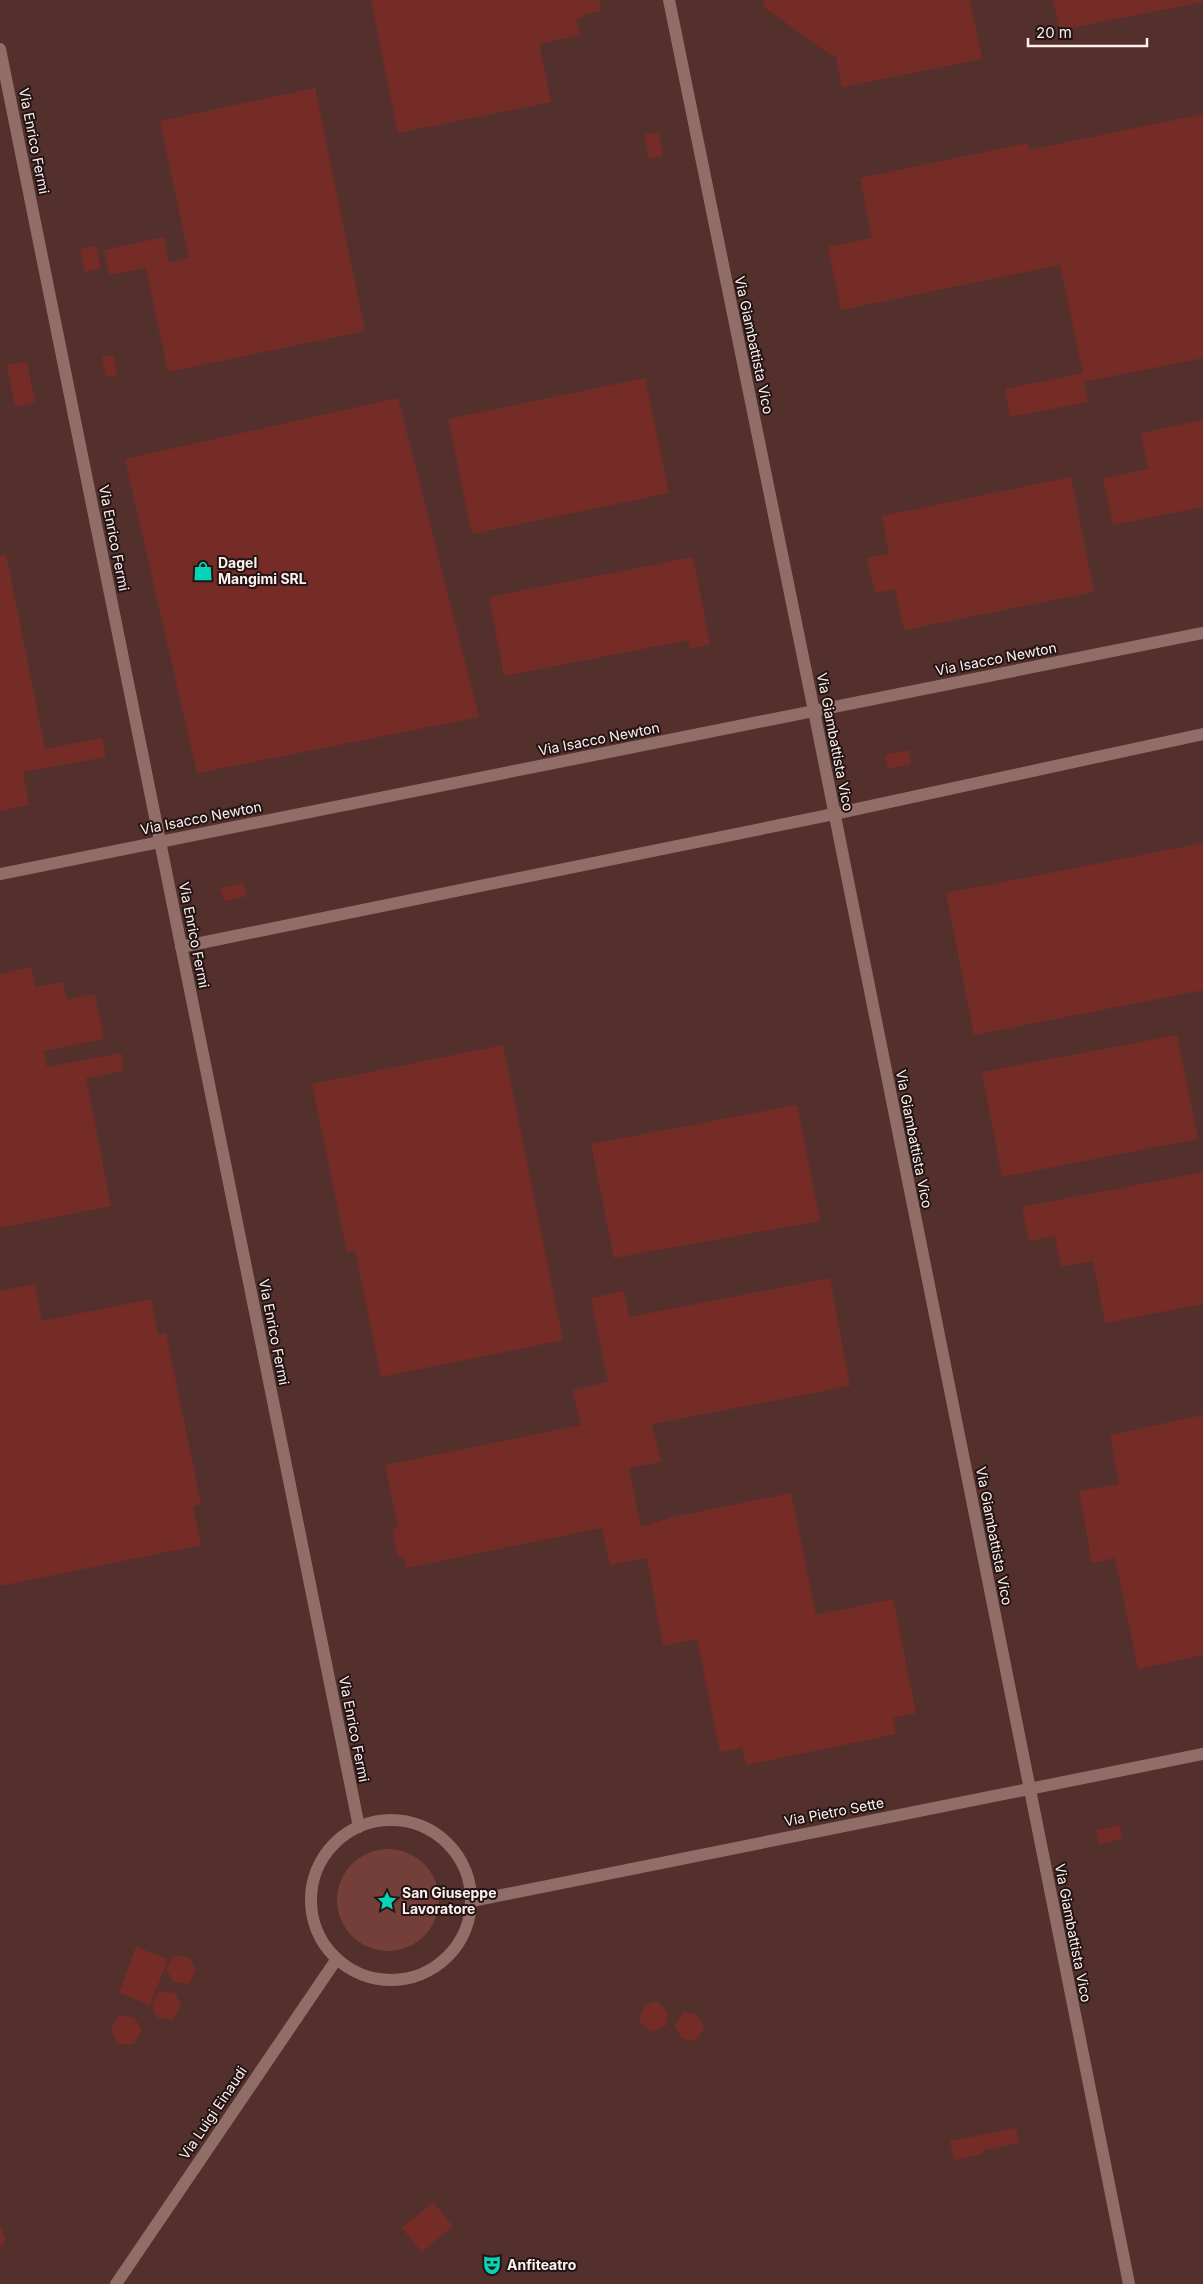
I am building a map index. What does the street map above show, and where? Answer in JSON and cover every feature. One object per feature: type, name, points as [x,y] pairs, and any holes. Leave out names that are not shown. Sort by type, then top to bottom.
[{"type":"street","name":"Via Giambattista Vico","points":[[669,0],[814,711],[1129,2284]]},
{"type":"street","name":"Via Enrico Fermi","points":[[0,49],[359,1826]]},
{"type":"street","name":"Via Isacco Newton","points":[[0,874],[1203,633]]},
{"type":"street","points":[[181,947],[834,814],[1203,734]]},
{"type":"street","name":"Via Pietro Sette","points":[[472,1901],[1203,1754]]},
{"type":"street","points":[[384,1820],[411,1822],[435,1833],[455,1851],[467,1875],[472,1901],[468,1927],[454,1950],[434,1968],[410,1979],[384,1981],[358,1974],[336,1960],[319,1939],[311,1914],[311,1887],[320,1862],[336,1841],[359,1826],[384,1820]]},
{"type":"street","name":"Via Luigi Einaudi","points":[[116,2284],[336,1960]]},
{"type":"shaded area","points":[[0,0],[1203,0],[1203,2284],[0,2284]]},
{"type":"shaded area","points":[[388,1849],[407,1853],[424,1864],[435,1881],[439,1900],[435,1919],[424,1936],[407,1947],[388,1951],[369,1947],[352,1936],[341,1919],[337,1900],[341,1881],[352,1864],[369,1853]]},
{"type":"building","points":[[371,0],[599,0],[601,11],[584,14],[585,17],[576,19],[580,35],[539,44],[551,102],[398,133]]},
{"type":"building","points":[[763,0],[970,0],[982,59],[842,87],[836,56],[832,56],[765,8]]},
{"type":"building","points":[[1053,0],[1203,0],[1203,2],[1060,30]]},
{"type":"building","points":[[315,88],[365,331],[168,372],[146,268],[109,275],[104,250],[164,237],[169,263],[189,258],[160,121]]},
{"type":"building","points":[[1203,114],[1203,358],[1084,382],[1088,402],[1010,417],[1005,389],[1083,373],[1060,265],[841,310],[828,247],[872,238],[860,178],[1028,143],[1029,150]]},
{"type":"building","points":[[659,132],[663,156],[649,159],[644,135]]},
{"type":"building","points":[[96,246],[101,268],[85,272],[80,249]]},
{"type":"building","points":[[113,355],[117,375],[106,377],[102,357]]},
{"type":"building","points":[[27,362],[35,402],[15,407],[7,365]]},
{"type":"building","points":[[645,378],[669,493],[472,534],[448,419]]},
{"type":"building","points":[[398,398],[479,717],[197,773],[125,459]]},
{"type":"building","points":[[1203,420],[1203,507],[1113,525],[1103,478],[1148,469],[1141,433]]},
{"type":"building","points":[[1071,477],[1094,592],[904,630],[895,589],[875,593],[867,558],[889,554],[882,516]]},
{"type":"building","points":[[6,554],[45,749],[102,738],[106,757],[23,772],[29,805],[0,811],[0,556]]},
{"type":"building","points":[[693,557],[710,644],[690,649],[688,640],[504,676],[489,597]]},
{"type":"building","points":[[909,750],[911,764],[888,769],[885,755]]},
{"type":"building","points":[[1203,843],[1203,990],[974,1035],[946,893]]},
{"type":"building","points":[[244,883],[247,896],[224,901],[220,888]]},
{"type":"building","points":[[31,967],[35,987],[63,982],[67,1000],[95,994],[104,1039],[44,1051],[47,1067],[121,1053],[124,1071],[86,1078],[111,1206],[0,1228],[0,974]]},
{"type":"building","points":[[1177,1035],[1198,1139],[1002,1177],[982,1072]]},
{"type":"building","points":[[503,1045],[563,1340],[381,1377],[355,1250],[347,1252],[312,1084]]},
{"type":"building","points":[[797,1105],[820,1221],[614,1258],[591,1144]]},
{"type":"building","points":[[1203,1172],[1203,1304],[1105,1323],[1093,1261],[1061,1267],[1055,1236],[1029,1241],[1022,1207]]},
{"type":"building","points":[[830,1278],[850,1386],[652,1424],[661,1462],[629,1468],[641,1527],[673,1517],[791,1493],[816,1615],[893,1599],[916,1713],[893,1718],[896,1734],[746,1765],[742,1748],[720,1752],[697,1639],[663,1646],[647,1558],[610,1565],[602,1528],[406,1568],[404,1556],[398,1557],[392,1528],[398,1527],[385,1465],[581,1425],[573,1390],[608,1382],[591,1298],[624,1291],[629,1317]]},
{"type":"building","points":[[35,1284],[42,1321],[151,1299],[158,1335],[166,1333],[201,1504],[193,1506],[201,1545],[0,1586],[0,1291]]},
{"type":"building","points":[[1203,1415],[1203,1655],[1138,1669],[1115,1558],[1092,1563],[1079,1491],[1119,1484],[1110,1435]]},
{"type":"building","points":[[1120,1825],[1122,1839],[1099,1844],[1096,1830]]},
{"type":"building","points":[[136,1947],[168,1959],[150,2005],[119,1993]]},
{"type":"building","points":[[174,1956],[189,1957],[196,1970],[189,1984],[173,1982],[166,1968]]},
{"type":"building","points":[[159,1991],[175,1993],[181,2006],[173,2020],[157,2018],[152,2005]]},
{"type":"building","points":[[656,2001],[668,2012],[665,2027],[651,2032],[639,2021],[644,2006]]},
{"type":"building","points":[[683,2012],[697,2015],[705,2028],[696,2040],[682,2039],[675,2026]]},
{"type":"building","points":[[118,2016],[134,2017],[142,2030],[134,2044],[118,2044],[111,2029]]},
{"type":"building","points":[[1016,2128],[1019,2143],[983,2150],[983,2154],[954,2160],[950,2141]]},
{"type":"building","points":[[433,2202],[453,2226],[422,2252],[402,2228]]},
{"type":"building","points":[[0,2225],[6,2240],[0,2248]]},
{"type":"place","name":"Dagel Mangimi SRL","points":[[203,571]]},
{"type":"place","name":"San Giuseppe Lavoratore","points":[[387,1901]]},
{"type":"place","name":"Anfiteatro","points":[[492,2265]]}]
